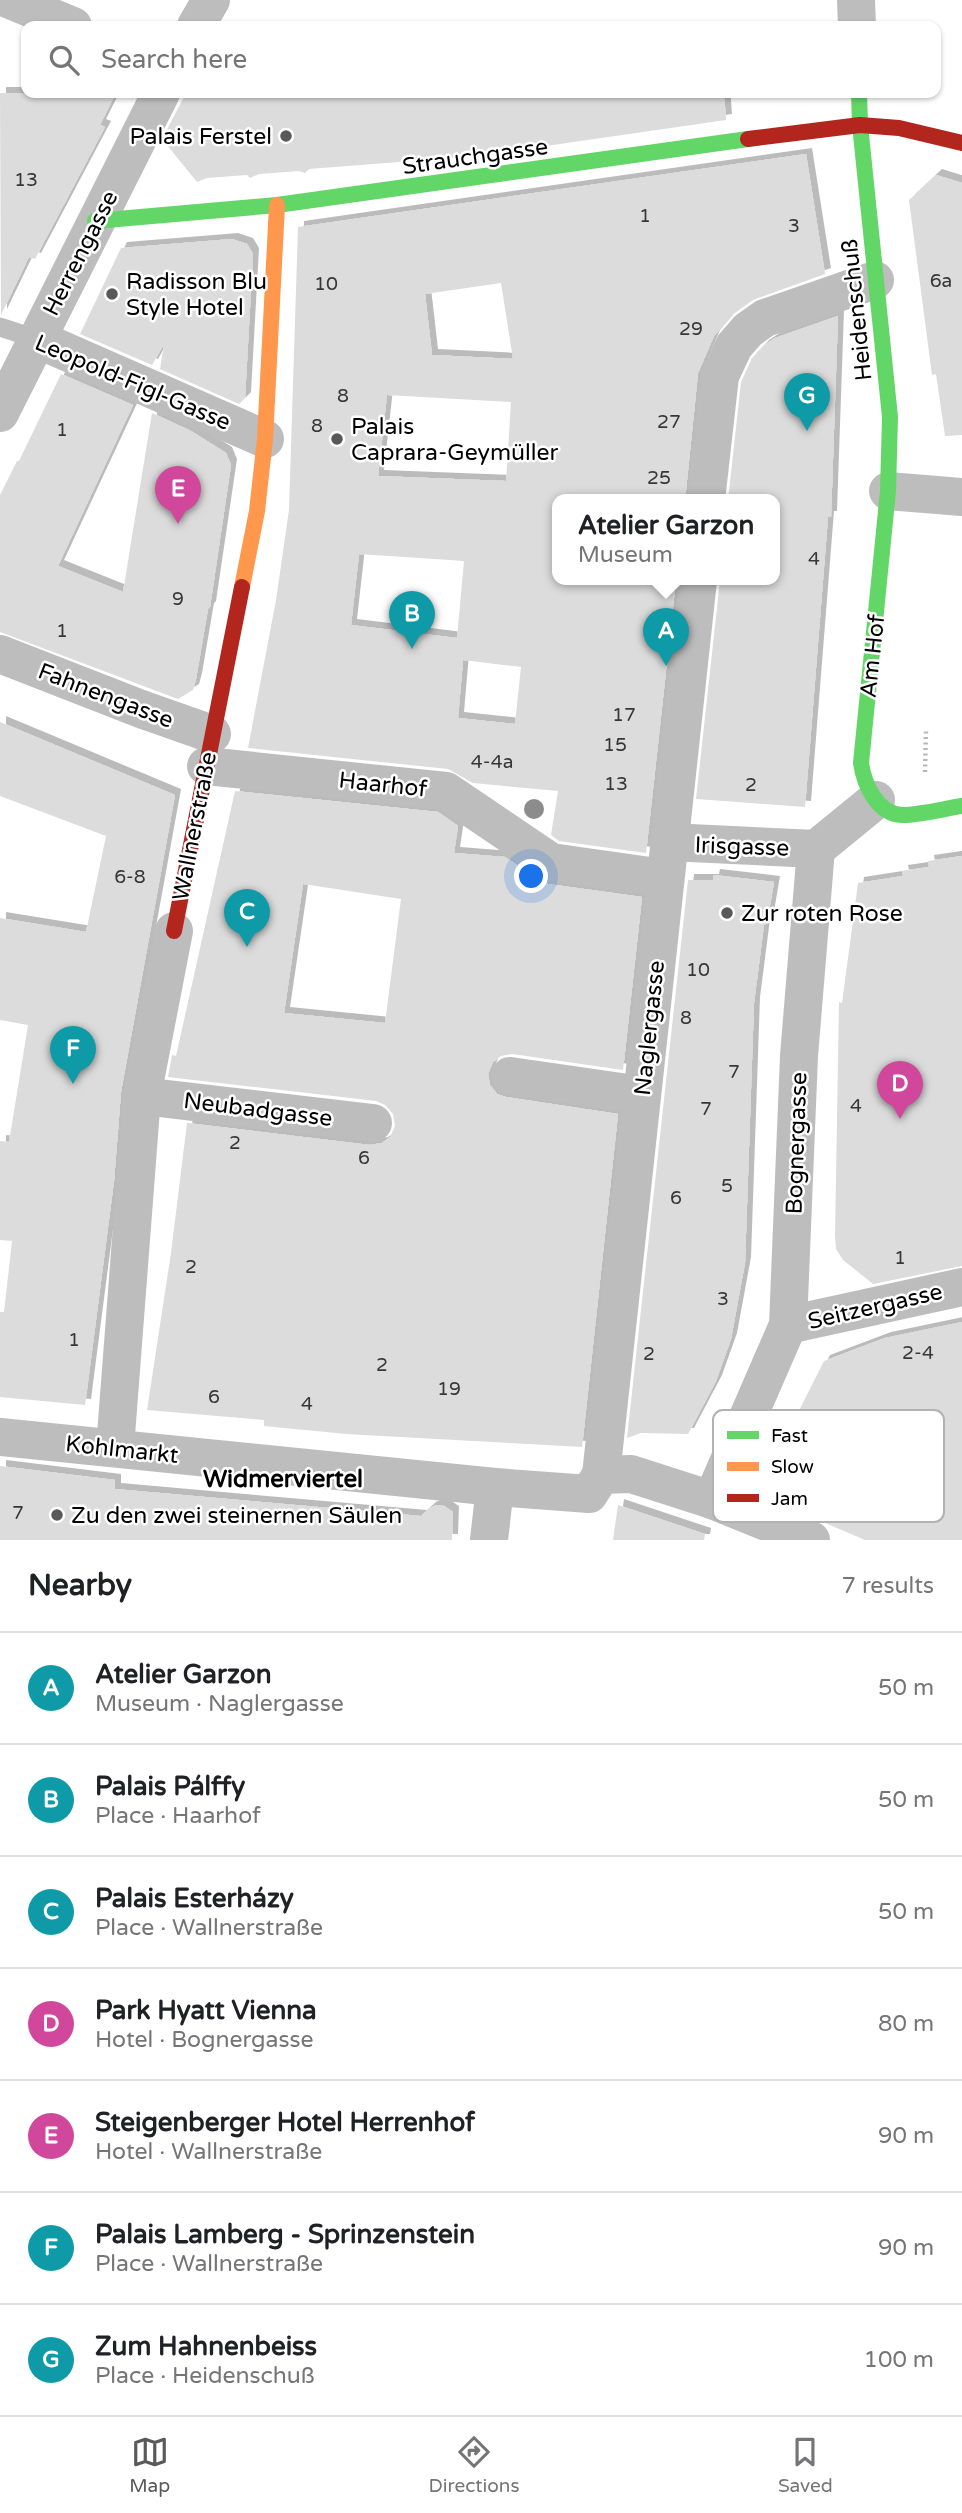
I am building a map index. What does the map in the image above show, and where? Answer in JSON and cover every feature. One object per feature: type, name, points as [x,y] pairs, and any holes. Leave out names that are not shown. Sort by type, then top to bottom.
[{"type":"street","points":[[10,0],[61,21]]},
{"type":"street","points":[[199,21],[211,0]]},
{"type":"street","points":[[856,0],[857,21]]},
{"type":"street","name":"Herrengasse","points":[[0,413],[158,98]]},
{"type":"street","name":"Heidenschuß","points":[[859,98],[890,416],[888,491]]},
{"type":"street","name":"Strauchgasse","points":[[95,221],[277,205],[860,125],[899,128],[962,143]]},
{"type":"street","name":"Wallnerstraße","points":[[115,1448],[142,1096],[257,511],[265,439],[277,205]]},
{"type":"street","points":[[707,494],[720,376],[734,346],[748,330],[765,318],[875,280]]},
{"type":"street","name":"Leopold-Figl-Gasse","points":[[37,339],[265,439]]},
{"type":"street","points":[[888,491],[962,497]]},
{"type":"street","name":"Am Hof","points":[[876,800],[866,789],[861,763],[888,491]]},
{"type":"street","name":"Naglergasse","points":[[601,1475],[697,585]]},
{"type":"street","name":"Fahnengasse","points":[[0,654],[141,709],[209,750]]},
{"type":"street","name":"Haarhof","points":[[209,750],[446,791],[551,862],[667,860]]},
{"type":"street","points":[[816,849],[876,800],[891,812],[900,815],[962,806]]},
{"type":"street","name":"Irisgasse","points":[[667,860],[816,849]]},
{"type":"street","name":"Bognergasse","points":[[751,1410],[788,1325],[799,1056],[816,849]]},
{"type":"street","points":[[509,1076],[642,1095]]},
{"type":"street","name":"Neubadgasse","points":[[142,1096],[373,1123]]},
{"type":"street","name":"Seitzergasse","points":[[788,1325],[962,1287]]},
{"type":"street","name":"Kohlmarkt","points":[[0,1437],[495,1488],[589,1494],[601,1475]]},
{"type":"street","points":[[601,1475],[631,1474],[712,1500]]},
{"type":"street","points":[[489,1540],[495,1488]]},
{"type":"street","points":[[766,1522],[811,1540]]},
{"type":"lane","name":"Leopold-Figl-Gasse","points":[[0,327],[37,339]]},
{"type":"path","points":[[925,772],[926,729]]},
{"type":"building","points":[[0,93],[21,93],[21,98],[114,98],[100,125],[105,127],[35,259],[29,257],[1,315]]},
{"type":"building","points":[[183,98],[724,98],[726,120],[476,156],[309,169],[305,173],[299,171],[259,174],[250,178],[247,175],[207,178],[197,182],[162,139]]},
{"type":"building","points":[[806,154],[825,274],[753,300],[732,315],[714,336],[698,373],[686,494],[552,494],[552,585],[675,585],[646,853],[559,841],[551,835],[558,791],[473,783],[448,769],[248,748],[276,600],[289,510],[298,227]],"holes":[[[501,283],[513,359],[432,355],[425,294]],[[387,395],[511,402],[506,481],[378,476]],[[359,554],[464,561],[457,638],[351,625]],[[463,660],[521,667],[515,724],[458,718]]]},
{"type":"building","points":[[936,175],[962,183],[962,435],[945,436],[936,374],[932,375],[909,200]]},
{"type":"building","points":[[232,239],[247,244],[253,254],[245,398],[239,404],[160,369],[164,344],[152,365],[80,334],[121,248]]},
{"type":"building","points":[[838,316],[831,517],[828,517],[805,807],[696,799],[719,585],[780,585],[780,494],[729,494],[741,382],[752,358],[775,338]]},
{"type":"building","points":[[61,374],[133,405],[58,566],[123,592],[152,413],[191,431],[226,453],[231,465],[210,607],[196,679],[193,690],[178,699],[0,632],[0,495]]},
{"type":"building","points":[[0,722],[175,795],[121,1092],[114,1181],[85,1405],[0,1397],[0,1312],[4,1312],[12,1241],[0,1240],[0,1141],[9,1142],[28,1025],[0,1020],[0,918],[86,932],[106,836],[0,796]]},
{"type":"building","points":[[235,791],[438,812],[458,826],[454,853],[505,857],[548,884],[642,897],[623,1070],[512,1054],[501,1056],[493,1062],[488,1074],[490,1085],[497,1094],[506,1097],[618,1114],[582,1447],[346,1434],[264,1426],[264,1420],[147,1410],[187,1123],[370,1145],[382,1143],[390,1137],[395,1126],[393,1114],[385,1105],[376,1101],[168,1077],[172,1055],[176,1056]],"holes":[[[303,884],[401,899],[385,1023],[284,1013]]]},
{"type":"building","points":[[962,856],[962,1266],[873,1284],[843,1260],[836,1249],[835,1236],[839,1002],[842,1003],[858,883],[903,876],[902,871],[929,867],[928,861]]},
{"type":"building","points":[[714,875],[774,882],[767,923],[764,925],[754,1003],[745,1263],[731,1339],[716,1381],[688,1434],[641,1433],[627,1438],[688,880],[713,880]]},
{"type":"building","points":[[962,1322],[962,1540],[865,1540],[823,1522],[944,1522],[944,1410],[799,1410],[824,1361],[885,1338]]},
{"type":"building","points":[[0,1466],[115,1480],[115,1489],[421,1516],[436,1505],[444,1506],[453,1512],[452,1540],[0,1540]]},
{"type":"building","points":[[618,1505],[705,1534],[704,1540],[613,1540]]},
{"type":"traffic: fast","points":[[859,98],[890,417],[888,491],[861,763],[873,796],[879,804],[893,813],[917,814],[962,806]]},
{"type":"traffic: fast","points":[[95,221],[277,205],[748,139]]},
{"type":"traffic: slow","points":[[242,587],[257,511],[265,439],[277,205]]},
{"type":"traffic: jam","points":[[748,139],[860,125],[899,128],[962,143]]},
{"type":"traffic: jam","points":[[174,931],[242,587]]},
{"type":"place","name":"Palais Ferstel","points":[[286,136]]},
{"type":"place","name":"Radisson Blu Style Hotel","points":[[112,294]]},
{"type":"place","name":"Zum Hahnenbeiss","points":[[807,431]]},
{"type":"place","name":"Palais Caprara-Geymüller","points":[[337,439]]},
{"type":"place","name":"Steigenberger Hotel Herrenhof","points":[[178,524]]},
{"type":"place","name":"Palais Pálffy","points":[[412,649]]},
{"type":"place","name":"Atelier Garzon","points":[[666,666]]},
{"type":"place","name":"Zur roten Rose","points":[[727,913]]},
{"type":"place","name":"Palais Esterházy","points":[[247,947]]},
{"type":"place","name":"Palais Lamberg - Sprinzenstein","points":[[73,1084]]},
{"type":"place","name":"Park Hyatt Vienna","points":[[900,1119]]},
{"type":"place","name":"Zu den zwei steinernen Säulen","points":[[57,1515]]},
{"type":"district","name":"Widmerviertel","points":[[283,1479]]}]
